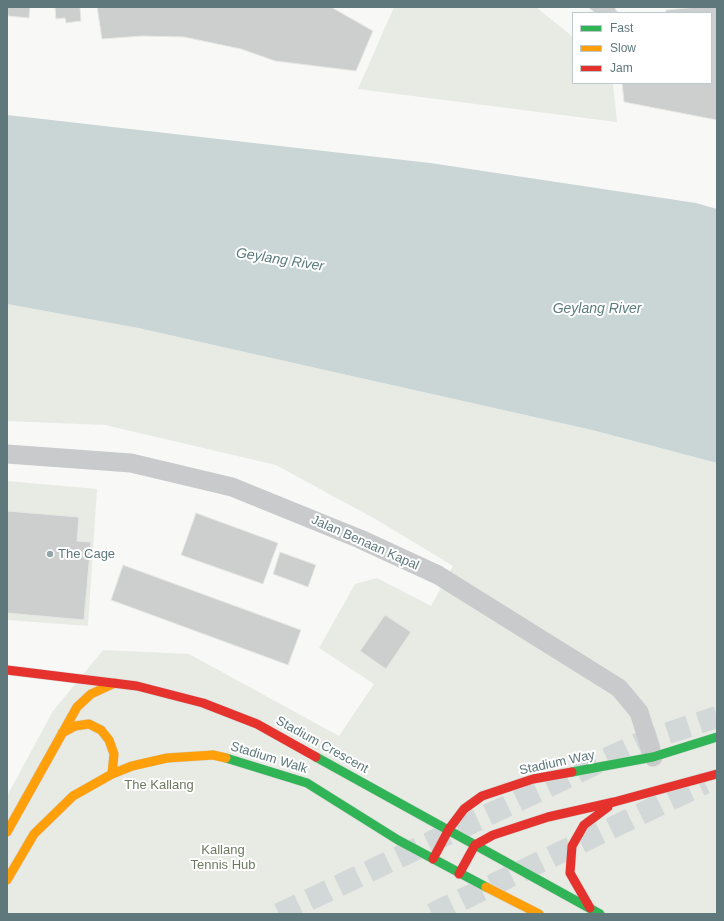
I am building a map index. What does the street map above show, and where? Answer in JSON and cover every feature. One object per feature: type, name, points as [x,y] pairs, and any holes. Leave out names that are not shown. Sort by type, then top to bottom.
[{"type":"street","name":"Jalan Benaan Kapal","points":[[7,454],[131,463],[232,487],[360,539],[431,572],[619,688],[639,712],[654,757]]},
{"type":"street","name":"Stadium Crescent","points":[[7,670],[137,686],[203,702],[257,724],[600,914]]},
{"type":"street","points":[[7,832],[77,706],[91,694],[115,683]]},
{"type":"street","points":[[62,733],[75,726],[89,724],[101,730],[110,740],[114,754],[112,774]]},
{"type":"street","name":"Stadium Way","points":[[433,859],[449,829],[464,809],[482,796],[533,779],[654,757],[717,737]]},
{"type":"street","name":"Stadium Walk","points":[[7,880],[34,834],[73,796],[112,774],[132,766],[167,758],[214,755],[252,765],[307,783],[398,840],[459,874],[539,914]]},
{"type":"street","points":[[459,874],[475,845],[494,835],[548,817],[614,802],[717,774]]},
{"type":"street","points":[[590,908],[570,874],[572,846],[584,825],[614,802]]},
{"type":"green space","points":[[394,7],[536,7],[572,36],[572,84],[613,84],[617,122],[358,89]]},
{"type":"green space","points":[[7,304],[138,328],[592,430],[717,463],[717,914],[7,914],[7,796],[53,711],[103,650],[189,654],[339,736],[374,684],[319,648],[355,584],[377,578],[431,606],[453,566],[377,520],[276,465],[105,425],[7,421]]},
{"type":"green space","name":"The Cage","points":[[7,481],[97,489],[88,626],[7,620]]},
{"type":"water","name":"Geylang River","points":[[7,115],[430,163],[696,203],[717,209],[717,463],[592,430],[138,328],[7,304]]},
{"type":"building","points":[[7,7],[30,7],[29,18],[8,16]]},
{"type":"building","points":[[55,7],[80,7],[81,21],[66,23],[65,18],[56,19]]},
{"type":"building","points":[[97,7],[331,7],[373,31],[356,71],[275,61],[241,49],[184,37],[142,36],[102,39]]},
{"type":"building","points":[[588,7],[617,7],[615,9],[618,12],[594,12]]},
{"type":"building","points":[[717,7],[717,120],[624,102],[622,84],[712,84],[712,12],[666,12],[666,10]]},
{"type":"building","name":"The Cage","points":[[7,511],[79,517],[77,541],[91,542],[84,620],[7,613]]},
{"type":"building","points":[[196,513],[278,543],[263,584],[181,555]]},
{"type":"building","points":[[280,552],[316,565],[308,587],[273,574]]},
{"type":"building","points":[[123,565],[301,630],[288,665],[111,600]]},
{"type":"building","points":[[385,615],[411,632],[386,669],[360,651]]},
{"type":"tunnel","points":[[279,914],[644,741],[717,717]]},
{"type":"tunnel","points":[[432,914],[705,783]]},
{"type":"traffic: fast","points":[[572,772],[653,757],[717,737]]},
{"type":"traffic: fast","points":[[316,757],[600,914]]},
{"type":"traffic: fast","points":[[226,758],[307,783],[398,840],[486,887]]},
{"type":"traffic: slow","points":[[7,832],[77,707],[91,694],[115,683]]},
{"type":"traffic: slow","points":[[62,733],[75,726],[89,724],[101,730],[109,740],[114,754],[112,774]]},
{"type":"traffic: slow","points":[[7,880],[34,834],[73,796],[112,774],[132,766],[167,758],[213,755],[226,758]]},
{"type":"traffic: slow","points":[[486,887],[539,914]]},
{"type":"traffic: jam","points":[[7,670],[137,686],[203,703],[257,724],[316,757]]},
{"type":"traffic: jam","points":[[433,859],[449,829],[464,809],[482,796],[533,779],[572,772]]},
{"type":"traffic: jam","points":[[459,874],[475,845],[493,835],[548,817],[614,802],[717,774]]},
{"type":"traffic: jam","points":[[590,908],[570,873],[572,846],[584,825],[608,807]]},
{"type":"place","name":"The Cage","points":[[50,554]]},
{"type":"park label","name":"The Kallang","points":[[159,785]]},
{"type":"park label","name":"Kallang Tennis Hub","points":[[223,858]]}]
